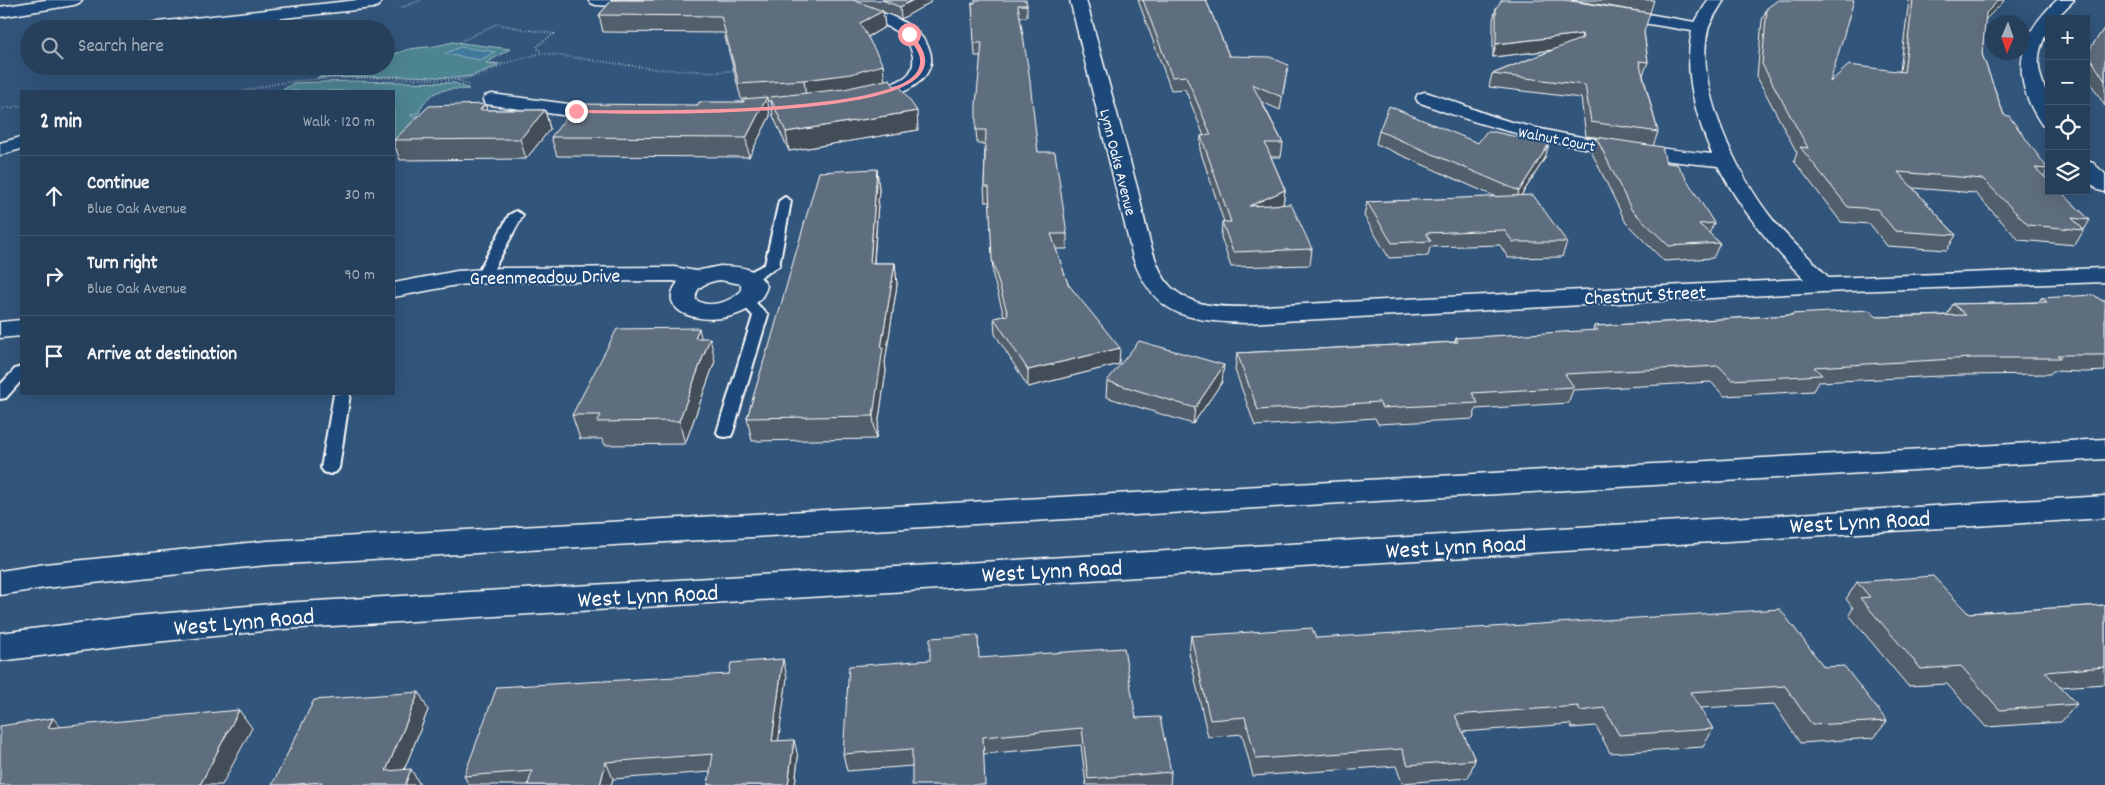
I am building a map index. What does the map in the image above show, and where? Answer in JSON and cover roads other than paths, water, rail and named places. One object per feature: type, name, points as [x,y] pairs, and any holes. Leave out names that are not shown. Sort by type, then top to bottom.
[{"type":"street","points":[[0,12],[74,0]]},
{"type":"street","points":[[596,0],[661,3]]},
{"type":"street","name":"Lynn Oaks Avenue","points":[[1078,0],[1137,230],[1151,275],[1159,290],[1171,300],[1186,307]]},
{"type":"street","points":[[1716,0],[1701,28],[1698,59],[1701,89],[1724,161],[1763,221],[1824,285]]},
{"type":"street","points":[[2045,113],[2031,85],[2029,57],[2031,44],[2051,12],[2066,0]]},
{"type":"street","points":[[218,20],[378,2]]},
{"type":"street","points":[[325,20],[378,2]]},
{"type":"street","points":[[831,5],[857,11],[898,25],[909,34],[921,50],[922,68],[906,84],[894,89],[850,99]]},
{"type":"street","points":[[1595,10],[1701,28]]},
{"type":"street","name":"Walnut Court","points":[[1425,98],[1458,112],[1505,128],[1566,141],[1630,152],[1724,161]]},
{"type":"street","points":[[492,100],[576,111],[622,112]]},
{"type":"street","points":[[0,149],[20,143]]},
{"type":"street","points":[[0,165],[20,162]]},
{"type":"street","points":[[2090,171],[2105,186]]},
{"type":"street","name":"Greenmeadow Drive","points":[[395,290],[457,278],[483,276],[674,274],[698,279],[714,274],[731,273],[747,290]]},
{"type":"street","name":"Chestnut Street","points":[[1186,307],[1217,314],[1246,315],[1824,285],[2105,274]]},
{"type":"street","points":[[698,279],[684,291],[682,297],[691,308],[725,310],[747,290]]},
{"type":"street","points":[[0,330],[20,328]]},
{"type":"street","points":[[0,583],[45,576],[267,553],[2105,449]]},
{"type":"street","name":"West Lynn Road","points":[[0,647],[135,630],[284,616],[2105,507]]},
{"type":"lane","points":[[725,432],[761,315],[747,290],[772,266],[785,201]]},
{"type":"lane","points":[[483,276],[516,215]]},
{"type":"lane","points":[[0,394],[20,373]]},
{"type":"lane","points":[[330,468],[342,395]]},
{"type":"water","points":[[460,47],[495,52],[480,60],[445,54]]}]
